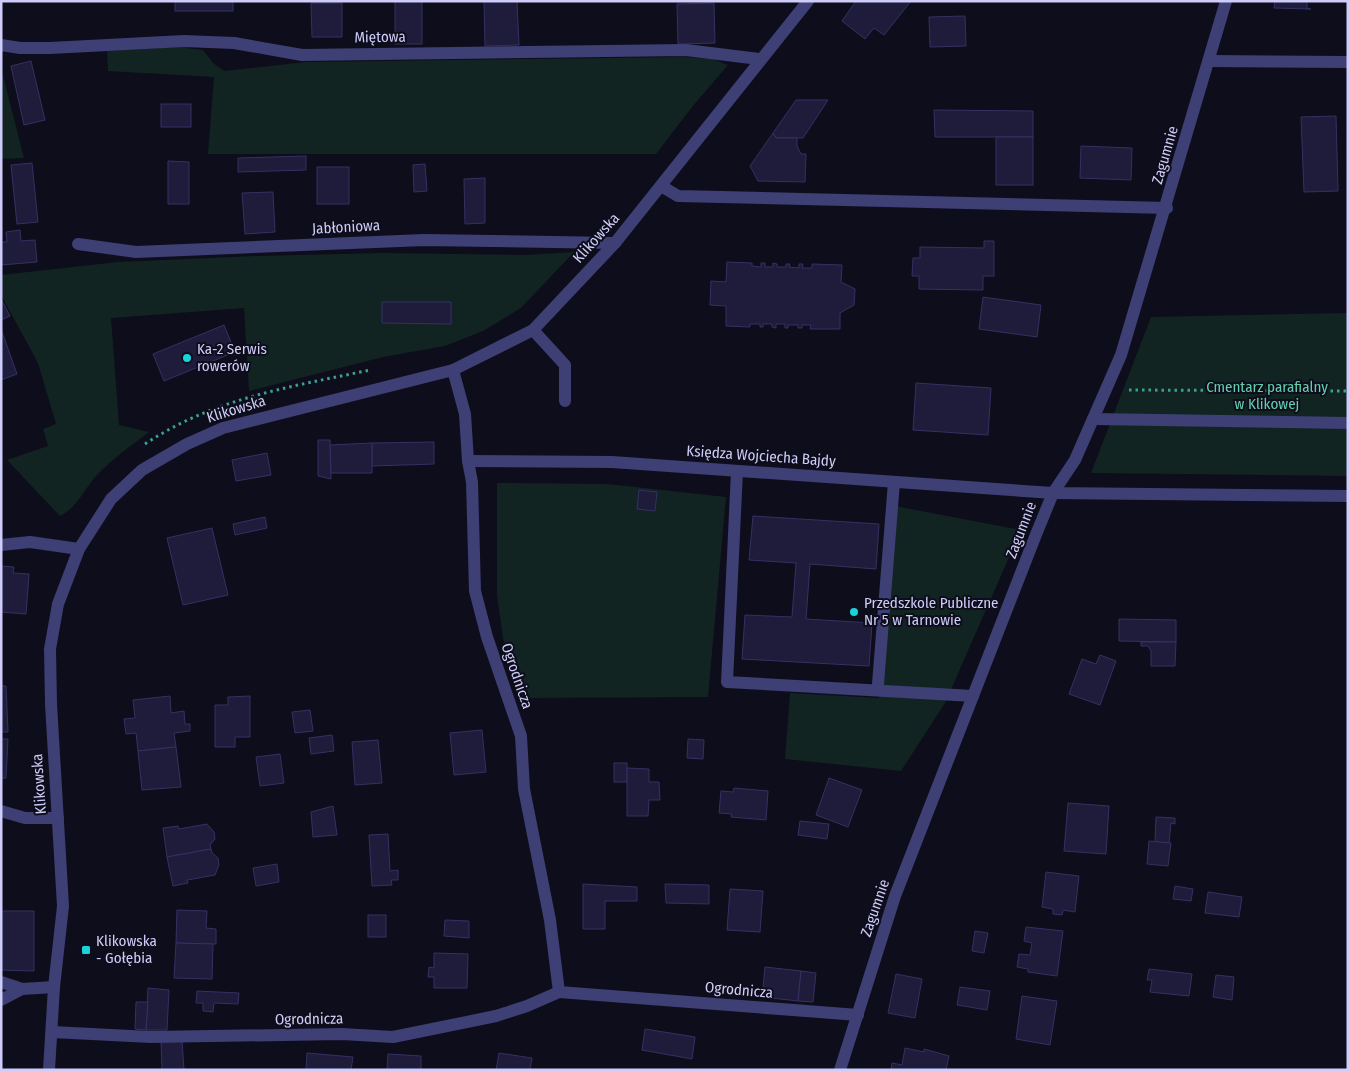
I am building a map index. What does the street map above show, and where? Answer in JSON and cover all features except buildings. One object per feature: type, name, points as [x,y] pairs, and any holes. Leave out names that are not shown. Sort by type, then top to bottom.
[{"type":"street","name":"Klikowska","points":[[49,1070],[54,988],[63,906],[50,649],[58,604],[79,549],[110,499],[142,470],[187,444],[223,428],[453,370],[533,330],[615,243],[759,59],[808,1]]},
{"type":"street","name":"Zagumnie","points":[[840,1070],[895,896],[973,696],[1053,493],[1075,460],[1121,355],[1167,208],[1226,1]]},
{"type":"street","name":"Miętowa","points":[[1,45],[20,48],[50,48],[184,41],[234,43],[302,55],[686,50],[759,59]]},
{"type":"street","points":[[1210,61],[1348,62]]},
{"type":"street","points":[[661,186],[678,196],[1167,208]]},
{"type":"street","name":"Jabłoniowa","points":[[78,244],[136,252],[424,240],[615,243]]},
{"type":"street","points":[[533,330],[565,365],[565,401]]},
{"type":"street","name":"Ogrodnicza","points":[[453,370],[465,414],[468,461],[472,482],[476,591],[487,637],[520,736],[524,789],[550,920],[559,992]]},
{"type":"street","points":[[1093,419],[1348,423]]},
{"type":"street","name":"Księdza Wojciecha Bajdy","points":[[468,461],[612,462],[1053,493],[1348,496]]},
{"type":"street","points":[[737,471],[727,682],[973,696]]},
{"type":"street","points":[[878,684],[894,482]]},
{"type":"street","points":[[1,546],[30,542],[79,549]]},
{"type":"street","points":[[1,811],[25,818],[58,818]]},
{"type":"street","points":[[1,982],[22,989],[54,988]]},
{"type":"street","points":[[1,1000],[22,989]]},
{"type":"street","name":"Ogrodnicza","points":[[52,1032],[151,1038],[342,1034],[393,1037],[496,1016],[527,1006],[559,992],[858,1016]]},
{"type":"path","points":[[1129,390],[1348,391]]},
{"type":"green space","points":[[178,47],[203,50],[213,63],[224,71],[306,62],[685,57],[712,59],[728,65],[692,107],[656,154],[208,154],[214,77],[108,71],[107,51]]},
{"type":"green space","points":[[1,68],[24,158],[1,159]]},
{"type":"green space","points":[[574,252],[521,308],[483,331],[445,346],[383,357],[249,391],[244,308],[111,318],[119,425],[149,432],[103,469],[92,480],[72,508],[60,516],[7,460],[48,446],[43,429],[56,424],[38,363],[1,295],[1,275],[118,262],[256,256],[384,253],[527,255]]},
{"type":"green space","name":"Cmentarz parafialny w Klikowej","points":[[1348,313],[1348,476],[1091,473],[1151,317]]},
{"type":"green space","points":[[497,483],[608,484],[726,497],[708,697],[522,698],[503,638],[497,595]]},
{"type":"green space","points":[[895,506],[1021,530],[945,703],[901,771],[785,759],[790,693],[879,698]]},
{"type":"place","name":"Ka-2 Serwis rowerów","points":[[187,358]]},
{"type":"place","name":"Przedszkole Publiczne Nr 5 w Tarnowie","points":[[854,612]]},
{"type":"place","name":"Klikowska - Gołębia","points":[[86,950]]}]
